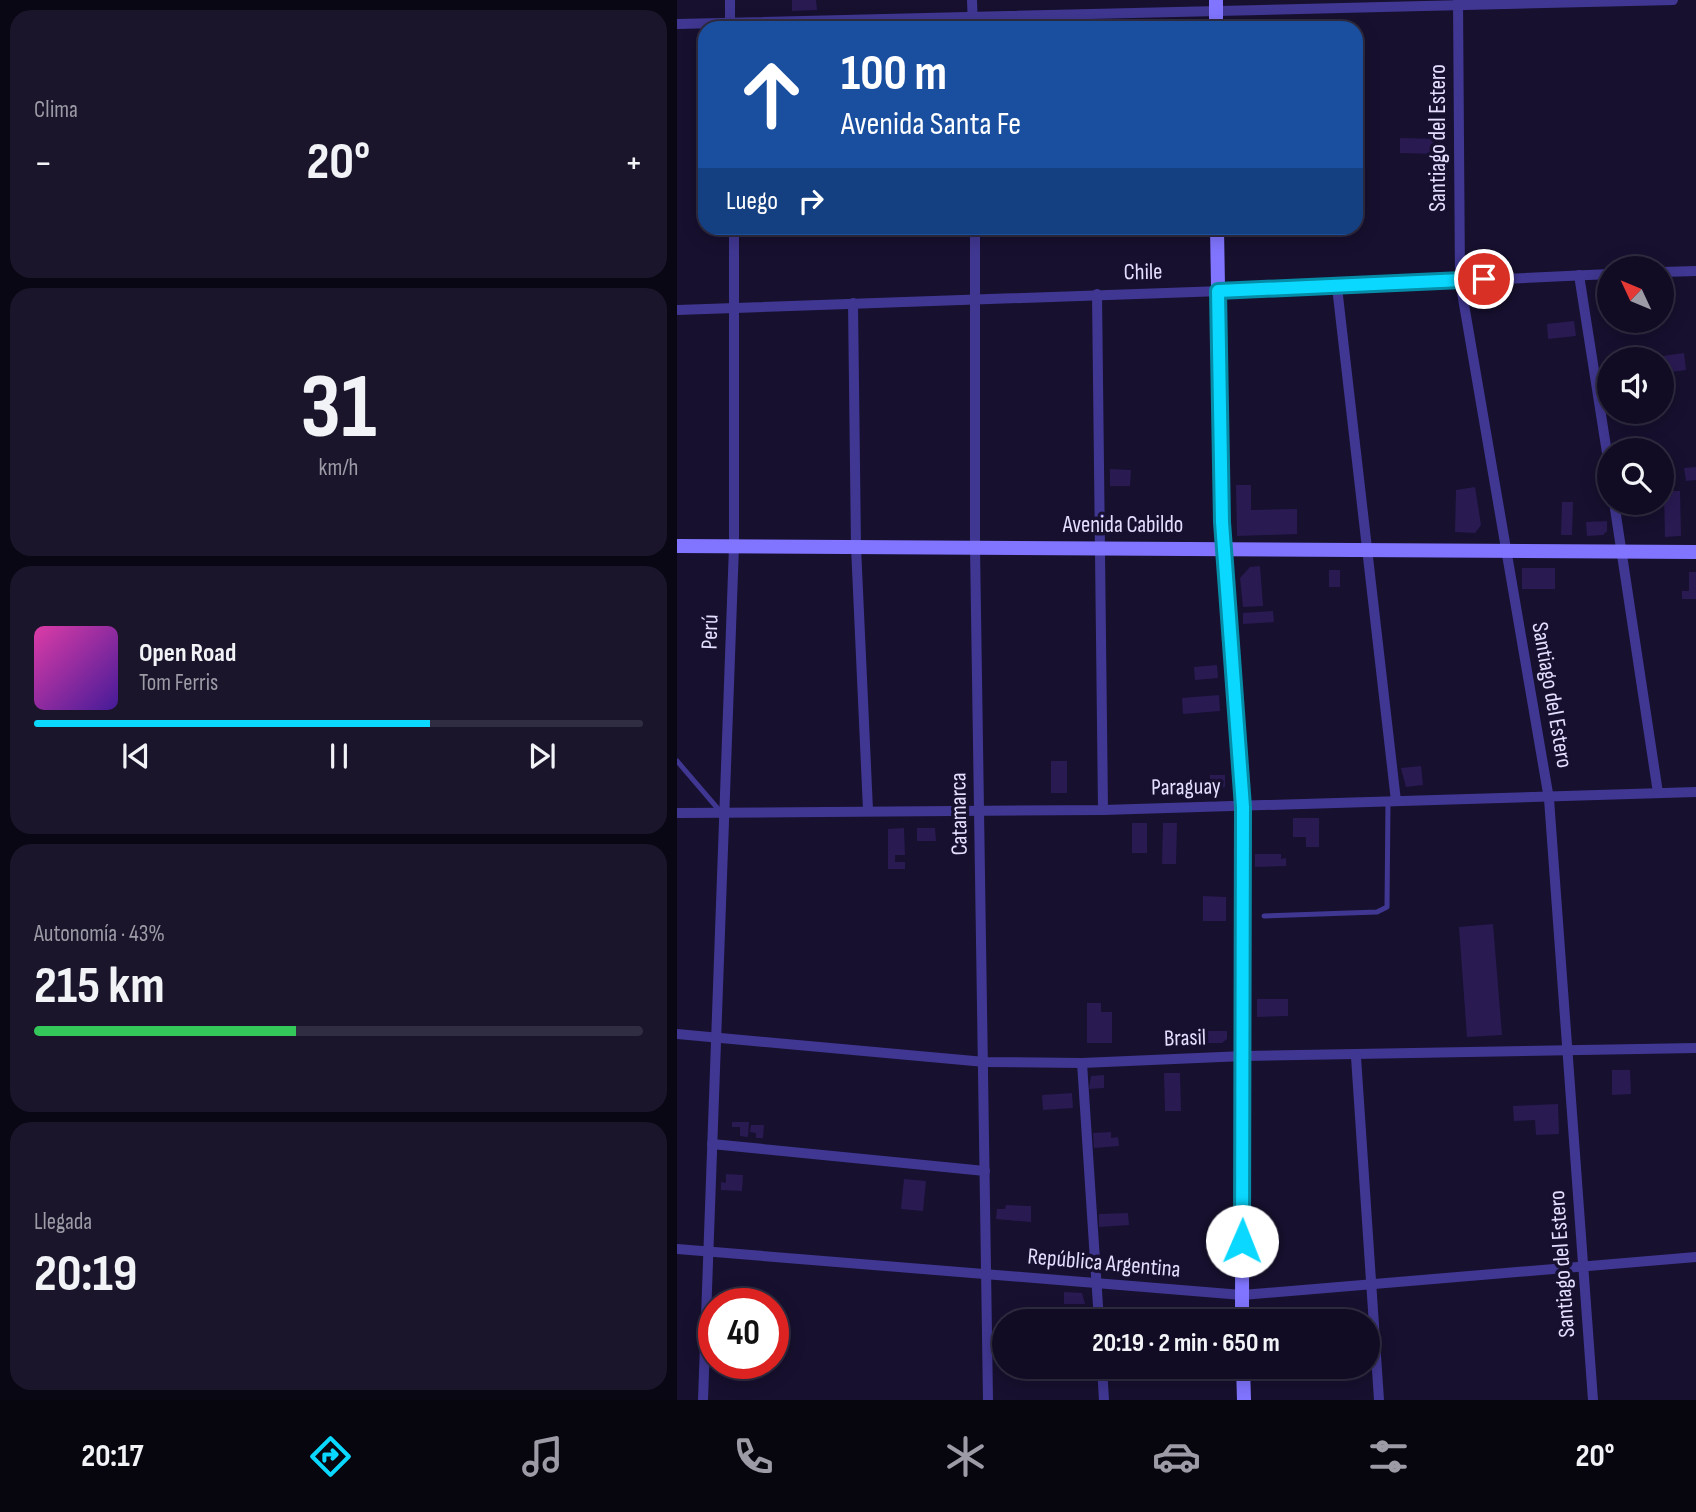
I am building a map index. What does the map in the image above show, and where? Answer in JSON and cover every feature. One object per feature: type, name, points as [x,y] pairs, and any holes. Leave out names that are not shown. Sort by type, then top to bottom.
[{"type":"street","points":[[730,0],[730,21]]},
{"type":"street","points":[[972,0],[973,21]]},
{"type":"street","points":[[1014,21],[1216,6],[1673,0]]},
{"type":"street","name":"Santiago del Estero","points":[[1458,2],[1460,281],[1549,799],[1593,1400]]},
{"type":"street","points":[[677,24],[698,24]]},
{"type":"street","name":"Perú","points":[[703,1400],[734,546],[734,235]]},
{"type":"street","name":"Catamarca","points":[[975,235],[975,547],[985,1062],[988,1400]]},
{"type":"street","points":[[1217,235],[1224,548],[1243,807],[1242,1309]]},
{"type":"street","points":[[1675,272],[1696,271]]},
{"type":"street","name":"Chile","points":[[677,310],[1337,287],[1597,274]]},
{"type":"street","points":[[1579,275],[1605,438]]},
{"type":"street","points":[[1337,287],[1369,548],[1392,802]]},
{"type":"street","points":[[1097,294],[1103,810]]},
{"type":"street","points":[[853,303],[856,547],[868,810]]},
{"type":"street","points":[[1616,515],[1658,793]]},
{"type":"street","name":"Avenida Cabildo","points":[[677,546],[1696,552]]},
{"type":"street","name":"Paraguay","points":[[677,813],[724,815],[868,810],[1103,810],[1549,799],[1696,792]]},
{"type":"street","name":"Brasil","points":[[677,1034],[985,1062],[1082,1063],[1244,1056],[1356,1057],[1696,1048]]},
{"type":"street","points":[[1356,1057],[1379,1400]]},
{"type":"street","points":[[1082,1063],[1098,1309]]},
{"type":"street","points":[[712,1144],[985,1171]]},
{"type":"street","name":"República Argentina","points":[[677,1249],[1242,1295],[1696,1257]]},
{"type":"street","points":[[1103,1379],[1104,1400]]},
{"type":"street","points":[[1243,1379],[1244,1400]]},
{"type":"lane","points":[[677,761],[706,798],[724,815]]},
{"type":"lane","points":[[1264,916],[1377,912],[1387,907],[1392,802]]},
{"type":"building","points":[[792,0],[816,0],[817,10],[792,11]]},
{"type":"building","points":[[1400,138],[1439,139],[1439,154],[1400,153]]},
{"type":"building","points":[[1574,321],[1576,336],[1548,339],[1547,324]]},
{"type":"building","points":[[1684,353],[1686,370],[1674,372],[1674,354]]},
{"type":"building","points":[[1696,467],[1696,480],[1686,481],[1684,468]]},
{"type":"building","points":[[1110,469],[1131,470],[1130,486],[1110,486]]},
{"type":"building","points":[[1236,485],[1251,485],[1251,510],[1297,509],[1297,534],[1237,536]]},
{"type":"building","points":[[1475,487],[1481,525],[1475,533],[1455,532],[1456,490]]},
{"type":"building","points":[[1674,491],[1680,491],[1681,536],[1665,537],[1665,515],[1674,515]]},
{"type":"building","points":[[1562,502],[1573,502],[1572,535],[1561,535]]},
{"type":"building","points":[[1607,521],[1607,531],[1603,535],[1587,536],[1586,522]]},
{"type":"building","points":[[1260,566],[1263,606],[1243,607],[1240,578],[1250,567]]},
{"type":"building","points":[[1522,568],[1555,568],[1555,589],[1522,589]]},
{"type":"building","points":[[1329,570],[1340,570],[1340,587],[1329,587]]},
{"type":"building","points":[[1689,572],[1696,572],[1696,599],[1682,599],[1682,591],[1689,591]]},
{"type":"building","points":[[1273,611],[1274,622],[1243,624],[1243,613]]},
{"type":"building","points":[[1217,665],[1218,678],[1195,680],[1194,667]]},
{"type":"building","points":[[1219,695],[1220,711],[1183,714],[1182,698]]},
{"type":"building","points":[[1051,761],[1067,761],[1067,793],[1051,793]]},
{"type":"building","points":[[1421,766],[1423,785],[1406,787],[1401,768]]},
{"type":"building","points":[[1210,775],[1225,775],[1225,787],[1210,790]]},
{"type":"building","points":[[1293,818],[1319,818],[1319,847],[1306,847],[1306,837],[1293,837]]},
{"type":"building","points":[[1132,823],[1147,823],[1147,853],[1132,853]]},
{"type":"building","points":[[1163,823],[1177,823],[1176,864],[1162,864]]},
{"type":"building","points":[[904,828],[905,855],[895,855],[895,862],[905,862],[905,869],[888,869],[888,829]]},
{"type":"building","points":[[917,828],[935,828],[936,841],[917,841]]},
{"type":"building","points":[[1255,854],[1281,854],[1281,859],[1286,858],[1286,866],[1255,867]]},
{"type":"building","points":[[1203,896],[1226,897],[1226,921],[1203,921]]},
{"type":"building","points":[[1493,924],[1502,1035],[1467,1037],[1459,927]]},
{"type":"building","points":[[1257,999],[1288,999],[1288,1016],[1257,1017]]},
{"type":"building","points":[[1087,1003],[1101,1003],[1101,1012],[1112,1012],[1112,1043],[1087,1043]]},
{"type":"building","points":[[1207,1031],[1227,1031],[1227,1039],[1222,1043],[1207,1043]]},
{"type":"building","points":[[1612,1070],[1630,1070],[1631,1094],[1612,1095]]},
{"type":"building","points":[[1164,1073],[1180,1073],[1181,1111],[1165,1111]]},
{"type":"building","points":[[1104,1075],[1104,1088],[1089,1089],[1091,1076]]},
{"type":"building","points":[[1072,1093],[1073,1108],[1043,1110],[1042,1095]]},
{"type":"building","points":[[1558,1104],[1559,1134],[1536,1135],[1535,1120],[1514,1121],[1513,1106]]},
{"type":"building","points":[[732,1122],[749,1122],[748,1137],[740,1136],[740,1127],[732,1127]]},
{"type":"building","points":[[751,1125],[764,1125],[763,1138],[756,1138],[756,1133],[750,1132]]},
{"type":"building","points":[[1111,1132],[1111,1138],[1118,1137],[1119,1146],[1094,1148],[1093,1133]]},
{"type":"building","points":[[726,1174],[743,1175],[742,1191],[721,1190],[721,1182],[726,1183]]},
{"type":"building","points":[[904,1179],[926,1181],[923,1211],[901,1209]]},
{"type":"building","points":[[1006,1205],[1031,1206],[1031,1222],[996,1219],[997,1209],[1005,1209]]},
{"type":"building","points":[[1128,1213],[1129,1225],[1099,1227],[1099,1214]]},
{"type":"building","points":[[1064,1292],[1082,1293],[1085,1304],[1064,1304]]},
{"type":"route","points":[[1242,1241],[1243,807],[1222,522],[1218,291],[1484,279]]}]
